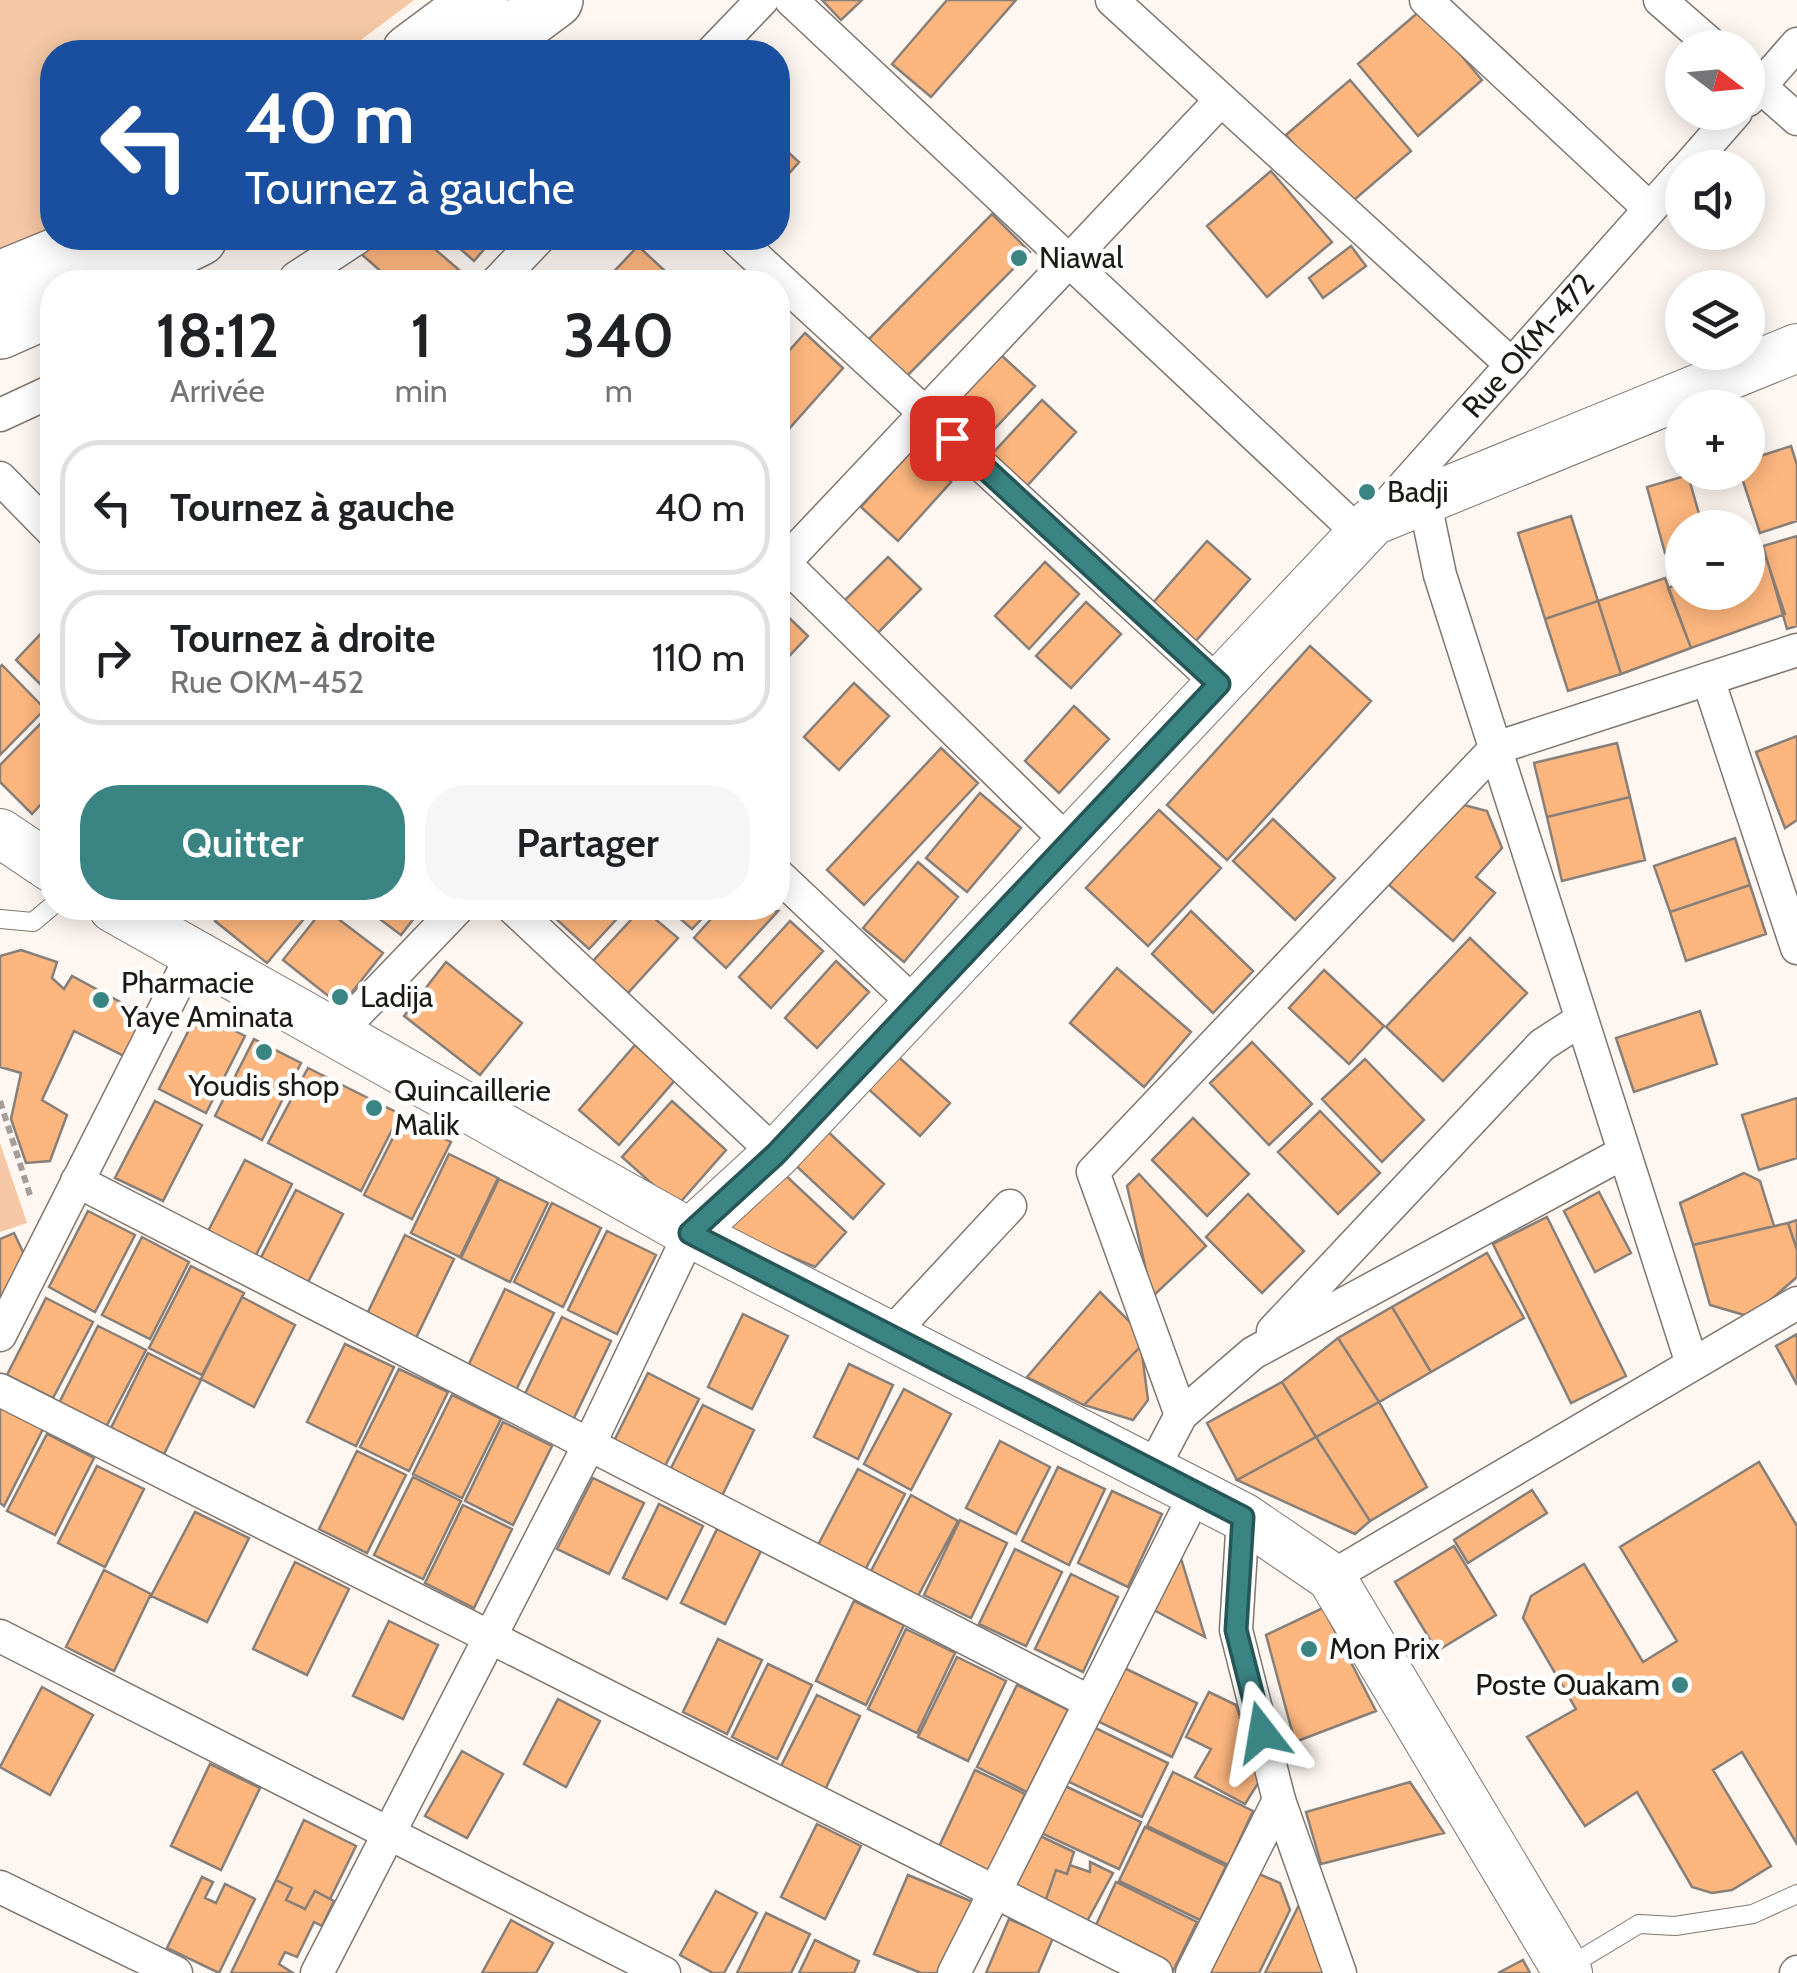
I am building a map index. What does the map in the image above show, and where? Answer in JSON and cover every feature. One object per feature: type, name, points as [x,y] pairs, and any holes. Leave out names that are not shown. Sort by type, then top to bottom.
[{"type":"highway","points":[[426,40],[480,0]]},
{"type":"highway","points":[[501,40],[554,0]]},
{"type":"highway","points":[[0,279],[71,250]]},
{"type":"highway","points":[[132,270],[175,250]]},
{"type":"highway","points":[[0,331],[40,313]]},
{"type":"street","points":[[724,40],[762,0]]},
{"type":"street","points":[[792,0],[1069,260],[1367,527]]},
{"type":"street","points":[[1112,0],[1512,365]]},
{"type":"street","points":[[1426,0],[1650,209]]},
{"type":"street","points":[[1660,0],[1694,30]]},
{"type":"street","points":[[1765,75],[1797,44]]},
{"type":"street","points":[[1765,96],[1797,119]]},
{"type":"street","points":[[790,552],[1221,100]]},
{"type":"street","name":"Rue OKM-472","points":[[1703,150],[1720,130]]},
{"type":"street","name":"Rue OKM-472","points":[[1367,527],[1665,192]]},
{"type":"street","points":[[311,270],[339,250]]},
{"type":"street","points":[[508,270],[528,250]]},
{"type":"street","points":[[748,250],[770,270]]},
{"type":"street","points":[[790,289],[1219,684]]},
{"type":"street","points":[[317,1973],[589,1445],[690,1233],[776,1154],[1367,527],[1797,348]]},
{"type":"street","points":[[0,415],[40,397]]},
{"type":"street","points":[[0,478],[40,519]]},
{"type":"street","points":[[1425,503],[1440,575],[1579,1021],[1692,1364]]},
{"type":"street","points":[[790,574],[1070,843]]},
{"type":"street","points":[[1181,1415],[1093,1172],[1496,748],[1797,650]]},
{"type":"street","points":[[1708,679],[1797,948]]},
{"type":"street","points":[[790,885],[916,1005]]},
{"type":"street","points":[[136,920],[690,1233],[1243,1517],[1331,1577],[1567,1971]]},
{"type":"street","points":[[336,1035],[446,920]]},
{"type":"street","points":[[526,920],[776,1154]]},
{"type":"street","points":[[0,1335],[194,951]]},
{"type":"street","points":[[1152,1470],[1181,1415],[1253,1352],[1542,1045],[1579,1021]]},
{"type":"street","points":[[1253,1352],[1623,1153]]},
{"type":"street","points":[[77,1181],[1090,1702]]},
{"type":"street","points":[[889,1336],[1010,1206]]},
{"type":"street","points":[[1331,1577],[1797,1303]]},
{"type":"street","points":[[0,1390],[1156,1973]]},
{"type":"street","points":[[954,1973],[1196,1493]]},
{"type":"street","points":[[1243,1517],[1236,1630],[1279,1800],[1340,1973]]},
{"type":"street","points":[[0,1636],[664,1973]]},
{"type":"street","points":[[1192,1973],[1279,1800]]},
{"type":"street","points":[[0,1887],[176,1973]]},
{"type":"lane","points":[[0,919],[33,922],[30,856]]},
{"type":"lane","points":[[1567,1971],[1639,1924],[1675,1926],[1752,1914],[1797,1894]]},
{"type":"path","points":[[0,1101],[35,1211],[57,1221]]},
{"type":"shaded area","points":[[0,0],[414,0],[361,40],[40,40],[40,232],[0,249]]},
{"type":"shaded area","points":[[0,1143],[27,1223],[0,1232]]},
{"type":"building","points":[[822,0],[862,0],[841,20]]},
{"type":"building","points":[[947,0],[1016,0],[931,97],[892,64]]},
{"type":"building","points":[[1422,9],[1482,80],[1418,136],[1358,64]]},
{"type":"building","points":[[1350,80],[1411,151],[1347,206],[1286,135]]},
{"type":"building","points":[[790,154],[799,162],[790,172]]},
{"type":"building","points":[[1271,171],[1332,242],[1267,297],[1207,226]]},
{"type":"building","points":[[992,214],[1030,252],[905,378],[867,341]]},
{"type":"building","points":[[1351,246],[1366,266],[1323,298],[1309,278]]},
{"type":"building","points":[[436,250],[459,270],[379,270],[359,252]]},
{"type":"building","points":[[462,250],[484,250],[474,261]]},
{"type":"building","points":[[634,250],[642,250],[664,270],[615,270]]},
{"type":"building","points":[[805,333],[843,368],[790,428],[790,350]]},
{"type":"building","points":[[1000,354],[1035,386],[984,440],[950,408]]},
{"type":"building","points":[[1042,400],[1076,432],[1027,486],[992,454]]},
{"type":"building","points":[[1791,446],[1797,465],[1797,521],[1765,531],[1765,510],[1752,510],[1746,490],[1765,490],[1765,454]]},
{"type":"building","points":[[914,448],[951,482],[898,541],[861,507]]},
{"type":"building","points":[[1665,482],[1665,490],[1692,490],[1698,510],[1665,510],[1665,553],[1647,487]]},
{"type":"building","points":[[1571,516],[1598,601],[1545,619],[1518,533]]},
{"type":"building","points":[[1797,536],[1797,626],[1787,629],[1765,545]]},
{"type":"building","points":[[1207,541],[1250,579],[1195,642],[1152,604]]},
{"type":"building","points":[[1765,555],[1785,614],[1691,648],[1676,610],[1765,610]]},
{"type":"building","points":[[888,557],[921,589],[869,642],[836,609]]},
{"type":"building","points":[[1045,562],[1079,594],[1029,649],[995,616]]},
{"type":"building","points":[[1665,578],[1665,610],[1677,610],[1691,648],[1621,674],[1598,601]]},
{"type":"building","points":[[1598,601],[1621,674],[1568,691],[1545,619]]},
{"type":"building","points":[[1086,602],[1121,634],[1071,688],[1036,656]]},
{"type":"building","points":[[790,619],[808,636],[790,655]]},
{"type":"building","points":[[40,635],[40,684],[16,660]]},
{"type":"building","points":[[1310,646],[1371,701],[1227,860],[1167,805]]},
{"type":"building","points":[[0,667],[40,704],[40,714],[0,755]]},
{"type":"building","points":[[854,683],[889,716],[839,770],[804,737]]},
{"type":"building","points":[[1074,706],[1109,739],[1059,793],[1025,761]]},
{"type":"building","points":[[40,724],[40,805],[32,814],[0,782],[0,765]]},
{"type":"building","points":[[1797,736],[1797,820],[1785,828],[1756,752]]},
{"type":"building","points":[[1617,743],[1630,797],[1547,817],[1534,763]]},
{"type":"building","points":[[941,748],[978,783],[864,905],[827,870]]},
{"type":"building","points":[[980,793],[1021,828],[967,892],[926,858]]},
{"type":"building","points":[[1630,797],[1645,860],[1562,881],[1547,817]]},
{"type":"building","points":[[1460,804],[1487,811],[1502,848],[1476,877],[1495,893],[1453,941],[1389,885]]},
{"type":"building","points":[[1159,810],[1221,868],[1148,946],[1086,888]]},
{"type":"building","points":[[1273,819],[1335,878],[1295,920],[1233,861]]},
{"type":"building","points":[[1735,838],[1750,885],[1670,912],[1654,866]]},
{"type":"building","points":[[918,862],[958,897],[904,962],[863,928]]},
{"type":"building","points":[[1750,885],[1766,934],[1686,961],[1670,912]]},
{"type":"building","points":[[1191,911],[1253,971],[1213,1013],[1152,954]]},
{"type":"building","points":[[216,920],[303,920],[267,963]]},
{"type":"building","points":[[315,920],[340,920],[383,953],[341,1006],[283,960]]},
{"type":"building","points":[[381,920],[413,920],[401,935]]},
{"type":"building","points":[[557,920],[616,920],[589,949]]},
{"type":"building","points":[[631,920],[656,920],[678,938],[628,993],[593,961]]},
{"type":"building","points":[[682,920],[701,920],[692,929]]},
{"type":"building","points":[[710,920],[770,920],[726,968],[694,938]]},
{"type":"building","points":[[790,921],[823,951],[771,1008],[739,977]]},
{"type":"building","points":[[1470,938],[1527,993],[1443,1081],[1386,1027]]},
{"type":"building","points":[[21,950],[57,962],[52,978],[64,989],[72,976],[148,1017],[128,1058],[74,1031],[42,1100],[67,1115],[50,1161],[26,1163],[11,1119],[21,1073],[0,1067],[0,956]]},
{"type":"building","points":[[836,961],[869,992],[817,1048],[785,1018]]},
{"type":"building","points":[[446,962],[522,1023],[480,1075],[404,1016]]},
{"type":"building","points":[[1117,968],[1191,1032],[1144,1087],[1070,1023]]},
{"type":"building","points":[[1324,970],[1384,1026],[1349,1064],[1289,1008]]},
{"type":"building","points":[[1700,1011],[1717,1064],[1634,1092],[1616,1038]]},
{"type":"building","points":[[198,1012],[245,1036],[206,1113],[159,1089]]},
{"type":"building","points":[[254,1039],[301,1063],[262,1140],[215,1116]]},
{"type":"building","points":[[1252,1042],[1312,1104],[1269,1145],[1210,1083]]},
{"type":"building","points":[[635,1045],[675,1080],[619,1145],[579,1110]]},
{"type":"building","points":[[893,1052],[950,1103],[920,1136],[864,1085]]},
{"type":"building","points":[[1365,1059],[1424,1120],[1382,1162],[1322,1099]]},
{"type":"building","points":[[308,1068],[400,1114],[361,1191],[268,1143]]},
{"type":"building","points":[[1797,1098],[1797,1158],[1759,1170],[1742,1115]]},
{"type":"building","points":[[155,1101],[202,1125],[163,1201],[115,1178]]},
{"type":"building","points":[[672,1101],[726,1150],[677,1206],[622,1157]]},
{"type":"building","points":[[1320,1111],[1380,1173],[1338,1214],[1278,1152]]},
{"type":"building","points":[[403,1118],[451,1142],[412,1219],[364,1195]]},
{"type":"building","points":[[1193,1118],[1249,1174],[1207,1216],[1152,1160]]},
{"type":"building","points":[[824,1128],[884,1184],[853,1219],[792,1162]]},
{"type":"building","points":[[449,1154],[498,1178],[460,1257],[411,1233]]},
{"type":"building","points":[[245,1160],[292,1184],[253,1261],[205,1237]]},
{"type":"building","points":[[782,1172],[846,1232],[815,1267],[728,1230]]},
{"type":"building","points":[[1744,1173],[1760,1181],[1774,1226],[1693,1245],[1680,1203]]},
{"type":"building","points":[[1139,1174],[1206,1246],[1152,1297],[1127,1186]]},
{"type":"building","points":[[499,1179],[548,1203],[510,1282],[461,1258]]},
{"type":"building","points":[[296,1190],[343,1214],[304,1290],[256,1267]]},
{"type":"building","points":[[1599,1192],[1631,1253],[1595,1272],[1564,1211]]},
{"type":"building","points":[[1248,1194],[1304,1251],[1262,1293],[1206,1237]]},
{"type":"building","points":[[552,1203],[601,1228],[563,1307],[514,1282]]},
{"type":"building","points":[[88,1211],[135,1235],[95,1312],[49,1287]]},
{"type":"building","points":[[1547,1217],[1626,1376],[1571,1403],[1493,1244]]},
{"type":"building","points":[[1797,1220],[1797,1250],[1788,1223]]},
{"type":"building","points":[[1788,1223],[1797,1250],[1797,1277],[1751,1317],[1710,1305],[1693,1245]]},
{"type":"building","points":[[607,1231],[656,1255],[617,1334],[568,1310]]},
{"type":"building","points":[[14,1233],[25,1256],[0,1316],[0,1239]]},
{"type":"building","points":[[405,1235],[454,1259],[416,1338],[367,1314]]},
{"type":"building","points":[[142,1237],[189,1262],[150,1339],[102,1315]]},
{"type":"building","points":[[1487,1253],[1524,1318],[1431,1372],[1392,1307]]},
{"type":"building","points":[[191,1266],[244,1293],[202,1375],[149,1348]]},
{"type":"building","points":[[505,1289],[554,1313],[515,1392],[467,1368]]},
{"type":"building","points":[[1100,1292],[1132,1324],[1141,1346],[1084,1405],[1027,1377]]},
{"type":"building","points":[[242,1297],[295,1325],[254,1407],[201,1379]]},
{"type":"building","points":[[46,1298],[93,1322],[53,1398],[7,1375]]},
{"type":"building","points":[[1392,1307],[1431,1372],[1379,1402],[1338,1338]]},
{"type":"building","points":[[743,1314],[788,1336],[752,1409],[708,1387]]},
{"type":"building","points":[[562,1317],[611,1341],[573,1420],[524,1396]]},
{"type":"building","points":[[98,1326],[146,1350],[106,1427],[59,1403]]},
{"type":"building","points":[[1797,1334],[1797,1385],[1776,1346]]},
{"type":"building","points":[[1338,1338],[1379,1402],[1316,1437],[1282,1382]]},
{"type":"building","points":[[345,1344],[394,1367],[356,1446],[307,1422]]},
{"type":"building","points":[[1141,1346],[1148,1400],[1133,1420],[1084,1405]]},
{"type":"building","points":[[148,1353],[201,1380],[164,1454],[111,1428]]},
{"type":"building","points":[[849,1364],[893,1385],[858,1459],[814,1437]]},
{"type":"building","points":[[399,1369],[448,1392],[409,1471],[360,1447]]},
{"type":"building","points":[[648,1373],[699,1399],[663,1470],[612,1445]]},
{"type":"building","points":[[1282,1382],[1316,1437],[1237,1480],[1207,1423]]},
{"type":"building","points":[[904,1389],[951,1414],[911,1490],[864,1464]]},
{"type":"building","points":[[452,1395],[501,1419],[462,1498],[413,1474]]},
{"type":"building","points":[[1379,1402],[1427,1487],[1370,1521],[1316,1437]]},
{"type":"building","points":[[703,1405],[754,1430],[719,1502],[667,1476]]},
{"type":"building","points":[[0,1406],[43,1429],[4,1506],[0,1503]]},
{"type":"building","points":[[503,1422],[552,1446],[513,1525],[465,1501]]},
{"type":"building","points":[[47,1434],[94,1458],[55,1535],[7,1511]]},
{"type":"building","points":[[1316,1437],[1370,1521],[1355,1534],[1237,1480]]},
{"type":"building","points":[[1000,1441],[1050,1467],[1016,1534],[966,1508]]},
{"type":"building","points":[[357,1451],[406,1475],[367,1553],[319,1529]]},
{"type":"building","name":"Poste Ouakam","points":[[1759,1462],[1797,1526],[1797,1844],[1742,1752],[1713,1770],[1771,1866],[1732,1890],[1712,1893],[1692,1887],[1637,1792],[1585,1826],[1527,1737],[1576,1709],[1523,1618],[1531,1596],[1584,1564],[1643,1662],[1677,1641],[1620,1547]]},
{"type":"building","points":[[97,1466],[144,1489],[105,1567],[58,1543]]},
{"type":"building","points":[[1058,1467],[1105,1489],[1069,1565],[1022,1541]]},
{"type":"building","points":[[858,1469],[905,1494],[865,1570],[818,1545]]},
{"type":"building","points":[[413,1477],[461,1501],[423,1579],[374,1555]]},
{"type":"building","points":[[593,1478],[644,1503],[609,1574],[557,1549]]},
{"type":"building","points":[[1532,1490],[1547,1513],[1468,1563],[1454,1540]]},
{"type":"building","points":[[1112,1491],[1162,1514],[1128,1587],[1078,1563]]},
{"type":"building","points":[[911,1495],[958,1521],[918,1596],[871,1571]]},
{"type":"building","points":[[659,1504],[703,1526],[667,1599],[623,1578]]},
{"type":"building","points":[[463,1505],[512,1529],[474,1608],[425,1583]]},
{"type":"building","points":[[195,1512],[249,1538],[207,1622],[151,1596]]},
{"type":"building","points":[[960,1520],[1007,1543],[971,1618],[924,1595]]},
{"type":"building","points":[[717,1529],[761,1551],[725,1624],[681,1603]]},
{"type":"building","points":[[1454,1546],[1496,1615],[1437,1651],[1395,1582]]},
{"type":"building","points":[[1015,1549],[1062,1572],[1026,1646],[979,1624]]},
{"type":"building","points":[[1179,1552],[1205,1637],[1150,1608]]},
{"type":"building","points":[[295,1562],[349,1589],[307,1675],[253,1649]]},
{"type":"building","points":[[104,1570],[151,1594],[114,1671],[66,1647]]},
{"type":"building","points":[[1071,1574],[1118,1597],[1083,1672],[1035,1649]]},
{"type":"building","points":[[854,1601],[904,1625],[866,1705],[816,1681]]},
{"type":"building","points":[[1323,1608],[1376,1711],[1295,1742],[1266,1635]]},
{"type":"building","points":[[389,1621],[438,1645],[403,1719],[353,1696]]},
{"type":"building","points":[[906,1629],[955,1653],[917,1733],[868,1709]]},
{"type":"building","points":[[718,1639],[762,1660],[727,1734],[683,1712]]},
{"type":"building","points":[[957,1657],[1006,1681],[968,1761],[918,1737]]},
{"type":"building","points":[[768,1664],[812,1685],[777,1759],[732,1737]]},
{"type":"building","points":[[1116,1664],[1197,1703],[1172,1757],[1091,1718]]},
{"type":"building","points":[[1017,1685],[1068,1710],[1027,1792],[977,1767]]},
{"type":"building","points":[[42,1687],[93,1715],[50,1795],[0,1767]]},
{"type":"building","points":[[1209,1692],[1236,1705],[1260,1780],[1245,1804],[1195,1777],[1211,1749],[1186,1737]]},
{"type":"building","points":[[817,1695],[860,1716],[825,1790],[780,1768]]},
{"type":"building","points":[[558,1699],[600,1721],[566,1787],[524,1764]]},
{"type":"building","points":[[1087,1724],[1168,1763],[1142,1817],[1061,1778]]},
{"type":"building","points":[[462,1751],[503,1774],[467,1838],[425,1816]]},
{"type":"building","points":[[210,1764],[260,1788],[221,1870],[171,1846]]},
{"type":"building","points":[[975,1770],[1025,1794],[987,1875],[937,1851]]},
{"type":"building","points":[[1173,1772],[1253,1811],[1228,1865],[1147,1826]]},
{"type":"building","points":[[1410,1782],[1444,1833],[1321,1864],[1306,1812]]},
{"type":"building","points":[[1061,1784],[1141,1822],[1119,1869],[1039,1832]]},
{"type":"building","points":[[304,1820],[356,1846],[330,1899],[315,1891],[305,1909],[286,1900],[292,1888],[276,1880]]},
{"type":"building","points":[[817,1824],[861,1846],[825,1919],[781,1897]]},
{"type":"building","points":[[1145,1827],[1226,1866],[1200,1920],[1119,1881]]},
{"type":"building","points":[[1036,1834],[1074,1852],[1067,1874],[1056,1870],[1045,1902],[1009,1884]]},
{"type":"building","points":[[1090,1862],[1113,1873],[1084,1927],[1045,1902],[1056,1870],[1067,1874],[1070,1865],[1090,1872]]},
{"type":"building","points":[[1259,1874],[1280,1883],[1290,1910],[1259,1973],[1210,1973]]},
{"type":"building","points":[[908,1875],[973,1902],[937,1973],[921,1973],[874,1954]]},
{"type":"building","points":[[202,1877],[213,1882],[205,1898],[216,1903],[225,1884],[255,1899],[219,1973],[167,1948]]},
{"type":"building","points":[[276,1880],[292,1888],[286,1900],[305,1909],[315,1891],[334,1901],[322,1926],[314,1922],[297,1957],[285,1952],[279,1964],[293,1973],[231,1973]]},
{"type":"building","points":[[1116,1882],[1197,1922],[1172,1973],[1091,1936]]},
{"type":"building","points":[[716,1891],[757,1913],[724,1973],[713,1973],[680,1955]]},
{"type":"building","points":[[1302,1899],[1327,1973],[1265,1973]]},
{"type":"building","points":[[766,1913],[810,1934],[791,1973],[737,1973]]},
{"type":"building","points":[[1009,1919],[1053,1938],[1038,1973],[986,1973]]},
{"type":"building","points":[[511,1920],[553,1943],[536,1973],[482,1973]]},
{"type":"building","points":[[815,1940],[859,1961],[854,1973],[799,1973]]},
{"type":"building","points":[[1523,1960],[1530,1973],[1498,1973]]},
{"type":"place","name":"Niawal","points":[[1019,258]]},
{"type":"place","name":"Badji","points":[[1367,492]]},
{"type":"place","name":"Ladija","points":[[340,997]]},
{"type":"place","name":"Pharmacie Yaye Aminata","points":[[101,1000]]},
{"type":"place","name":"Youdis shop","points":[[264,1052]]},
{"type":"place","name":"Quincaillerie Malik","points":[[374,1108]]},
{"type":"place","name":"Mon Prix","points":[[1309,1649]]},
{"type":"place","name":"Poste Ouakam","points":[[1680,1685]]},
{"type":"route","points":[[952,438],[1219,684],[776,1154],[690,1233],[1243,1517],[1236,1630],[1262,1732]]}]
